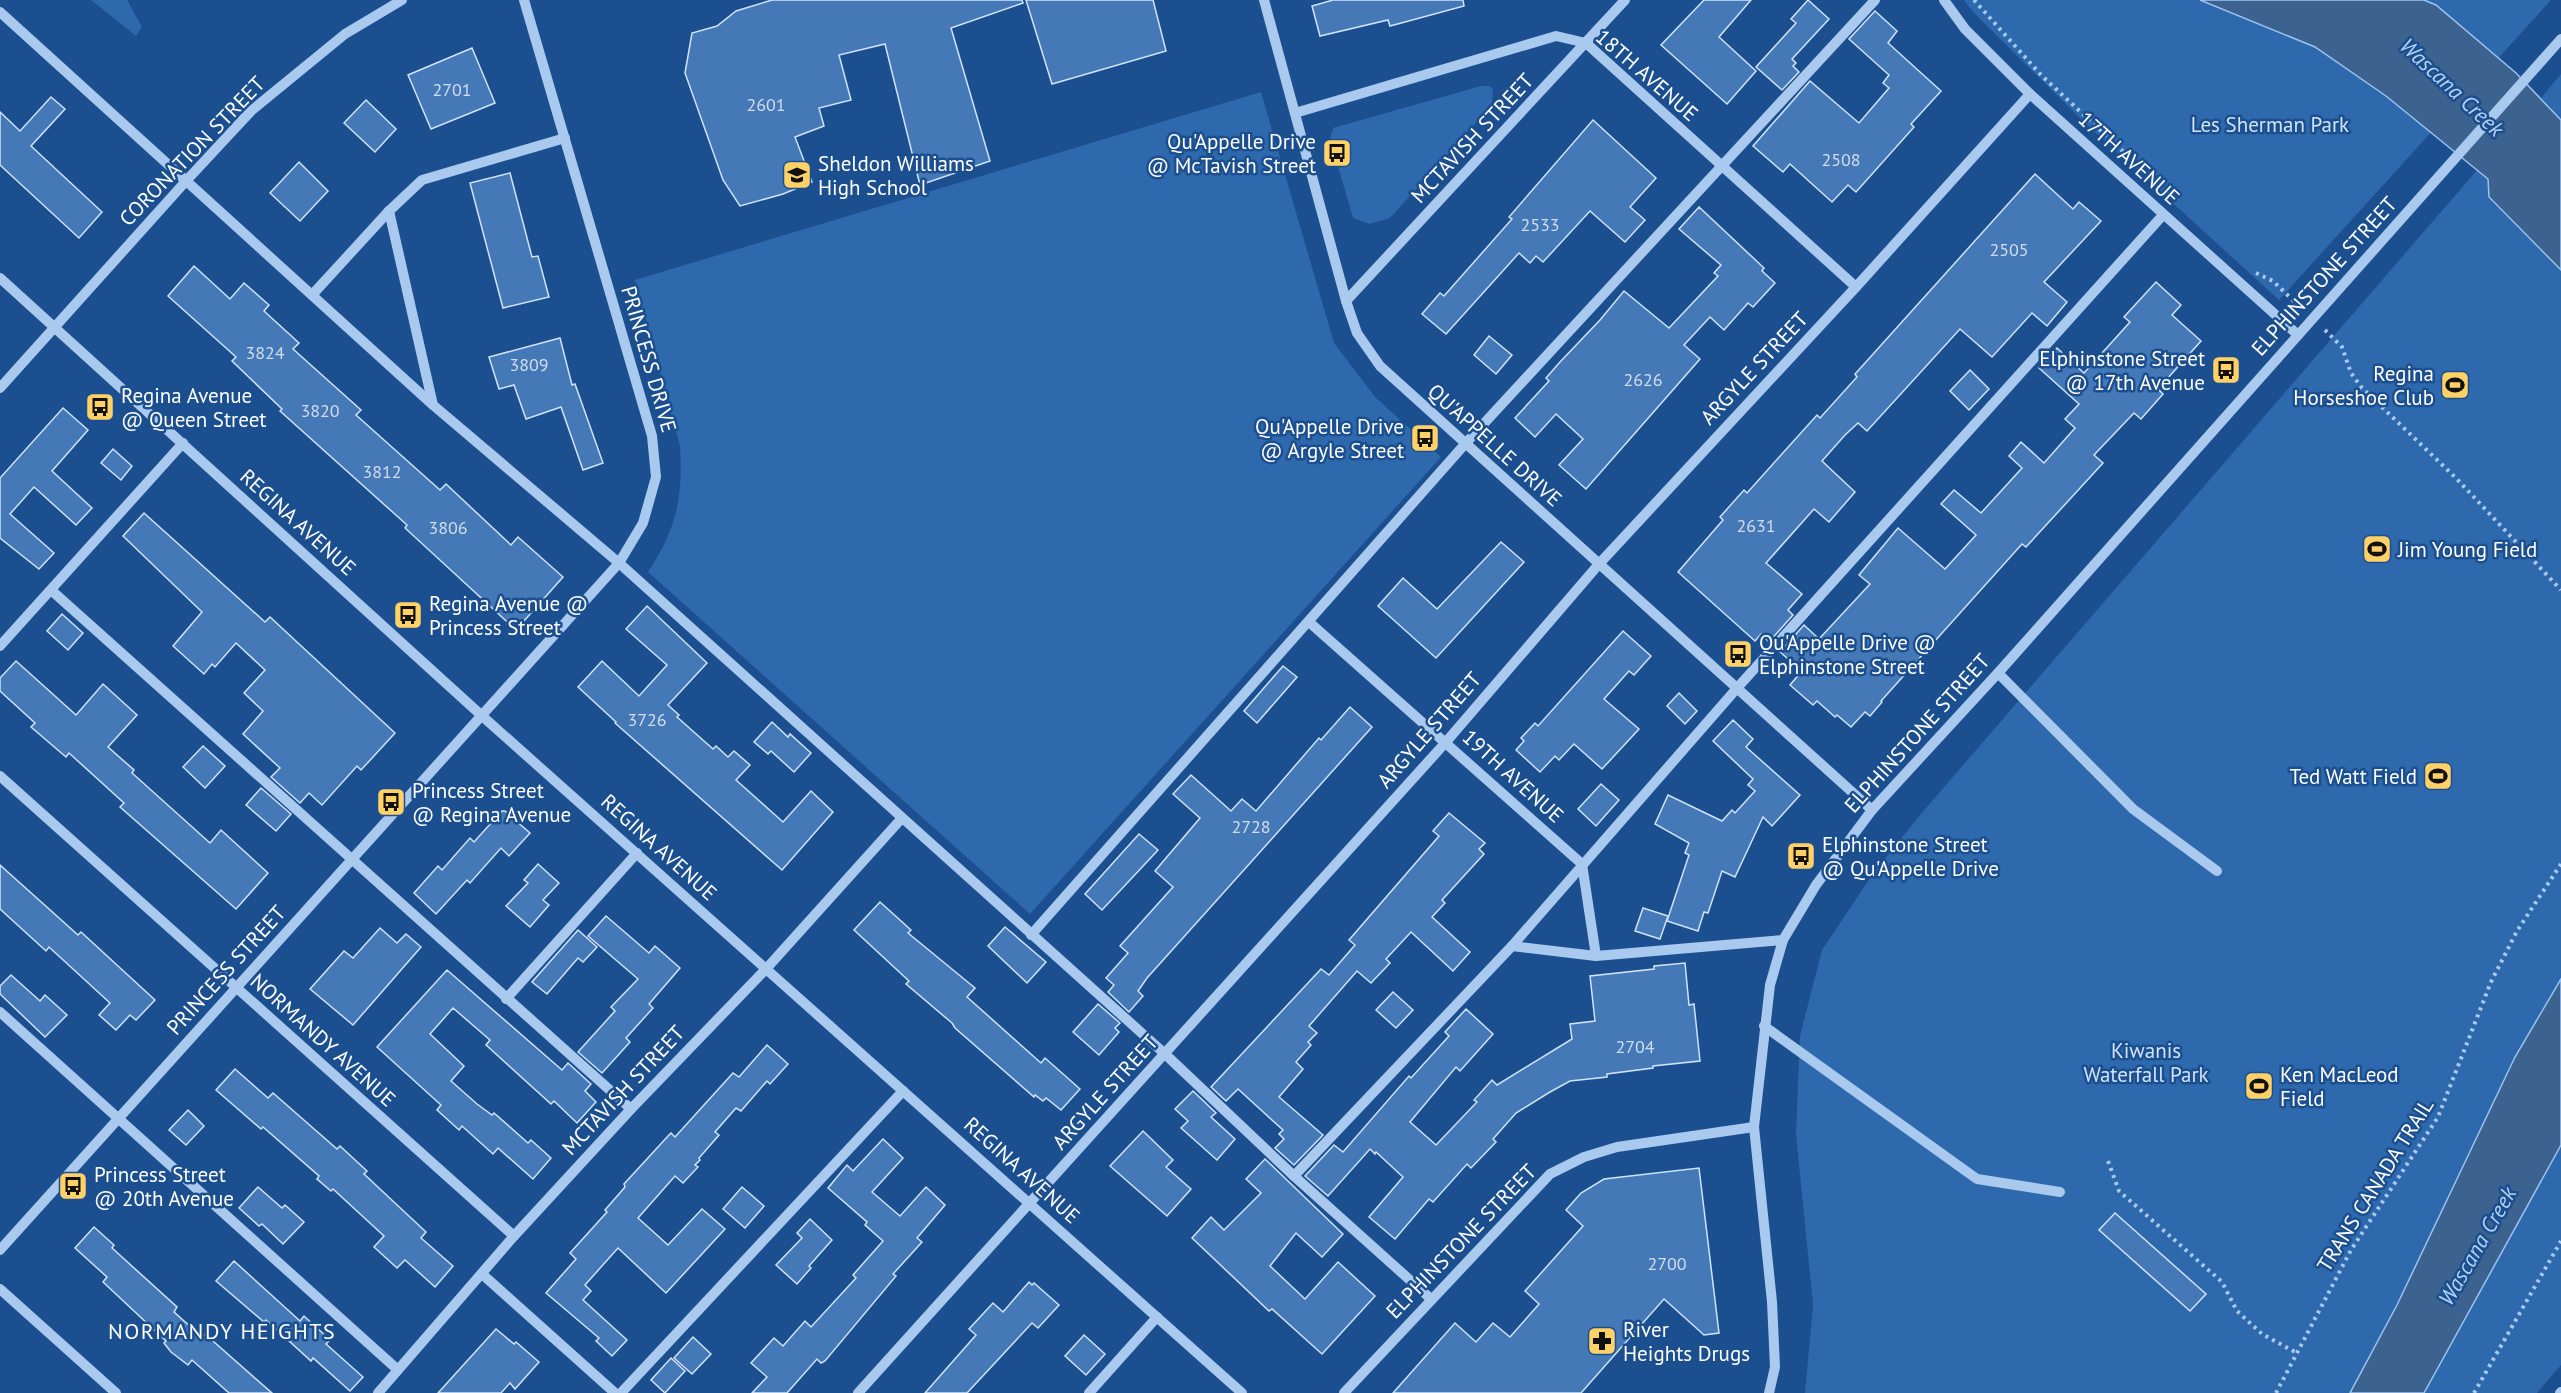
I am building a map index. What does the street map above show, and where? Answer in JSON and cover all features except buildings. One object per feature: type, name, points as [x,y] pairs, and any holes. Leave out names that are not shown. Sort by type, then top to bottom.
[{"type":"street","name":"CORONATION STREET","points":[[0,388],[186,181],[260,104],[345,34],[402,0]]},
{"type":"street","name":"PRINCESS DRIVE","points":[[481,715],[620,563],[643,523],[656,477],[652,436],[524,0]]},
{"type":"street","name":"QU'APPELLE DRIVE","points":[[1264,0],[1346,302],[1357,333],[1380,366],[1872,810]]},
{"type":"street","name":"MCTAVISH STREET","points":[[1346,302],[1625,0]]},
{"type":"street","points":[[1031,934],[1465,444],[1875,0]]},
{"type":"street","name":"17TH AVENUE","points":[[1944,0],[1965,29],[2030,94],[2298,335]]},
{"type":"street","points":[[0,12],[433,405],[620,563],[1165,1054],[1294,1176],[1431,1299]]},
{"type":"street","name":"18TH AVENUE","points":[[1295,112],[1556,36],[1586,43],[1856,287]]},
{"type":"street","name":"ELPHINSTONE STREET","points":[[1344,1393],[1550,1174],[1584,1157],[1617,1147],[1754,1127],[1770,985],[1782,940],[1816,885],[1872,810],[1998,673],[2561,39]]},
{"type":"street","name":"ARGYLE STREET","points":[[858,1393],[1446,742],[1599,564],[1856,287],[2030,94]]},
{"type":"street","points":[[312,295],[389,211],[422,180],[566,138]]},
{"type":"street","points":[[389,211],[433,405]]},
{"type":"street","points":[[1294,1176],[1512,946],[1738,687],[2163,215]]},
{"type":"street","name":"REGINA AVENUE","points":[[0,278],[481,715],[1242,1393]]},
{"type":"street","points":[[0,646],[183,443]]},
{"type":"street","points":[[51,590],[631,1109]]},
{"type":"street","name":"19TH AVENUE","points":[[1309,622],[1582,864]]},
{"type":"street","points":[[1998,673],[2133,809],[2217,871]]},
{"type":"street","name":"PRINCESS STREET","points":[[0,1250],[481,715]]},
{"type":"street","name":"NORMANDY AVENUE","points":[[0,776],[514,1236]]},
{"type":"street","name":"MCTAVISH STREET","points":[[378,1393],[514,1236],[631,1109],[766,969],[902,818]]},
{"type":"street","points":[[506,999],[637,853]]},
{"type":"street","points":[[1582,864],[1596,956]]},
{"type":"street","points":[[1512,946],[1596,956],[1782,940]]},
{"type":"street","points":[[0,1012],[398,1370]]},
{"type":"street","points":[[1764,1026],[1977,1179],[2060,1192]]},
{"type":"street","points":[[621,1393],[903,1091]]},
{"type":"street","points":[[1754,1127],[1772,1302],[1775,1368],[1769,1393]]},
{"type":"street","points":[[482,1274],[615,1393]]},
{"type":"street","points":[[0,1288],[116,1393]]},
{"type":"street","points":[[1089,1393],[1157,1317]]},
{"type":"path","points":[[1974,0],[2041,75],[2144,171]]},
{"type":"path","points":[[2248,266],[2273,281],[2342,347],[2352,373],[2362,388],[2456,478],[2561,590]]},
{"type":"path","name":"TRANS CANADA TRAIL","points":[[2276,1393],[2351,1250],[2438,1117],[2491,981],[2517,931],[2561,864]]},
{"type":"path","points":[[2108,1161],[2119,1191],[2222,1282],[2237,1311],[2262,1334],[2295,1353]]},
{"type":"path","points":[[2474,1393],[2561,1241]]},
{"type":"green space","points":[[91,0],[127,0],[142,27],[136,36]]},
{"type":"green space","name":"Les Sherman Park","points":[[1964,0],[2551,0],[2279,300],[2086,124],[1973,12]]},
{"type":"green space","points":[[2561,74],[2561,120],[2541,98]]},
{"type":"green space","points":[[1481,86],[1489,86],[1493,89],[1492,105],[1390,218],[1369,224],[1353,218],[1330,139],[1333,128]]},
{"type":"green space","points":[[1261,92],[1334,343],[1376,398],[1441,457],[1030,914],[648,572],[672,527],[679,497],[681,465],[680,446],[635,280]]},
{"type":"green space","name":"Kiwanis Waterfall Park","points":[[2478,169],[2489,179],[2489,198],[2561,270],[2561,979],[2515,1057],[2397,1305],[2350,1393],[1805,1393],[1813,1305],[1796,1134],[1800,1036],[1822,950],[1872,875],[1920,815]]},
{"type":"green space","points":[[2561,1145],[2561,1365],[2537,1393],[2424,1393]]},
{"type":"water","name":"Wascana Creek","points":[[2200,0],[2424,0],[2436,5],[2516,73],[2561,120],[2561,270],[2489,197],[2488,179],[2386,96],[2315,47]]},
{"type":"water","name":"Wascana Creek","points":[[2561,979],[2561,1145],[2424,1393],[2350,1393],[2397,1305],[2515,1057]]},
{"type":"place","name":"Qu'Appelle Drive @ McTavish Street","points":[[1337,153]]},
{"type":"place","name":"Sheldon Williams High School","points":[[797,175]]},
{"type":"place","name":"Elphinstone Street @ 17th Avenue","points":[[2226,370]]},
{"type":"place","name":"Regina Horseshoe Club","points":[[2455,385]]},
{"type":"place","name":"Regina Avenue @ Queen Street","points":[[100,407]]},
{"type":"place","name":"Qu'Appelle Drive @ Argyle Street","points":[[1425,438]]},
{"type":"place","name":"Jim Young Field","points":[[2377,549]]},
{"type":"place","name":"Regina Avenue @ Princess Street","points":[[408,615]]},
{"type":"place","name":"Qu'Appelle Drive @ Elphinstone Street","points":[[1738,654]]},
{"type":"place","name":"Ted Watt Field","points":[[2438,776]]},
{"type":"place","name":"Princess Street @ Regina Avenue","points":[[391,802]]},
{"type":"place","name":"Elphinstone Street @ Qu'Appelle Drive","points":[[1801,856]]},
{"type":"place","name":"Ken MacLeod Field","points":[[2259,1086]]},
{"type":"place","name":"Princess Street @ 20th Avenue","points":[[73,1186]]},
{"type":"place","name":"River Heights Drugs","points":[[1602,1341]]},
{"type":"district","name":"NORMANDY HEIGHTS","points":[[222,1331]]}]
